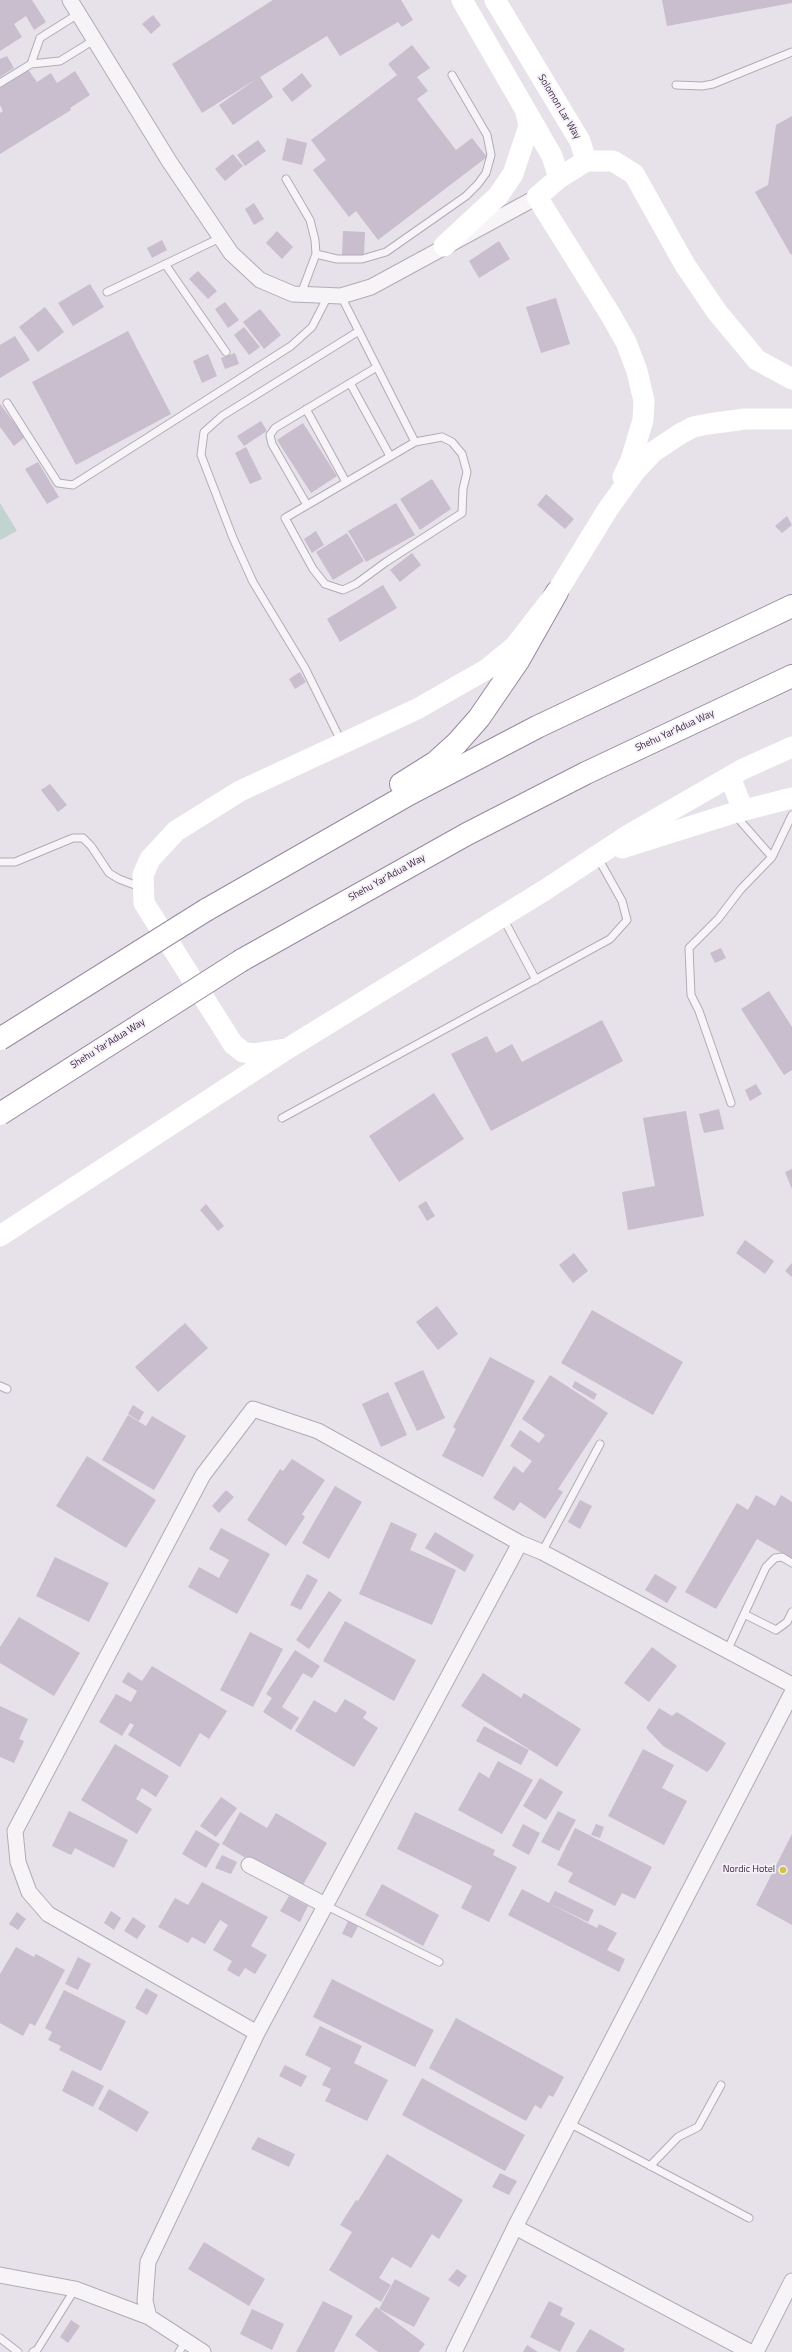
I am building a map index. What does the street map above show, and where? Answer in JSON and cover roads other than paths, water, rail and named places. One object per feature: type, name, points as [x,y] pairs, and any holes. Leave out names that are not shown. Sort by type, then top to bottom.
[{"type":"highway","points":[[294,860],[350,818],[436,762],[457,743],[479,718],[501,689],[557,592]]},
{"type":"highway","points":[[0,1039],[206,910],[409,794],[537,727],[792,606]]},
{"type":"highway","name":"Shehu Yar'Adua Way","points":[[0,1114],[242,960],[467,834],[586,773],[792,676]]},
{"type":"street","points":[[70,0],[168,161],[231,253],[260,280],[292,294],[335,296],[371,287],[537,196],[559,178],[583,151]]},
{"type":"street","points":[[462,0],[552,156],[559,178]]},
{"type":"street","name":"Solomon Lar Way","points":[[495,0],[583,151]]},
{"type":"street","points":[[444,246],[498,196],[513,174],[529,126],[525,110]]},
{"type":"street","points":[[552,156],[583,151],[613,160],[634,174],[685,265],[717,312],[757,360],[792,379]]},
{"type":"street","points":[[537,196],[574,254],[626,342],[637,371],[644,401],[643,420],[631,460],[608,509]]},
{"type":"street","points":[[287,1049],[254,1054],[243,1052],[233,1044],[144,903],[142,888],[143,875],[150,859],[176,831],[240,791],[417,709],[487,669],[516,646],[557,592],[608,509],[636,470],[653,452],[693,427],[745,419],[792,419]]},
{"type":"street","points":[[0,1236],[287,1049],[502,916],[630,834],[730,777],[792,747]]},
{"type":"street","points":[[730,777],[738,811]]},
{"type":"street","points":[[597,856],[738,811],[792,798]]},
{"type":"street","points":[[257,2033],[73,1930],[48,1914],[29,1892],[18,1862],[15,1831],[203,1474],[253,1409],[318,1431],[520,1543],[542,1552],[792,1685]]},
{"type":"street","points":[[149,2317],[145,2301],[148,2262],[257,2033],[520,1543]]},
{"type":"street","points":[[454,2352],[515,2227],[792,1693]]},
{"type":"street","points":[[249,1865],[325,1905]]},
{"type":"street","points":[[515,2227],[750,2352]]},
{"type":"street","points":[[0,2275],[75,2289],[149,2317],[182,2347],[203,2352]]},
{"type":"street","points":[[756,2352],[792,2281]]},
{"type":"lane","points":[[31,64],[40,38],[78,14]]},
{"type":"lane","points":[[0,83],[31,64],[60,61],[94,40]]},
{"type":"lane","points":[[676,85],[702,86],[713,84],[792,52]]},
{"type":"lane","points":[[316,254],[337,258],[362,259],[386,252],[466,196],[478,184],[486,172],[491,155],[487,135],[452,75]]},
{"type":"lane","points":[[286,179],[310,220],[315,240],[316,254],[301,294]]},
{"type":"lane","points":[[107,292],[220,238]]},
{"type":"lane","points":[[165,264],[226,352]]},
{"type":"lane","points":[[7,403],[58,483],[73,485],[291,346],[312,327],[335,296],[359,331],[415,442]]},
{"type":"lane","points":[[342,743],[305,668],[253,582],[233,538],[201,455],[204,432],[222,416],[359,331]]},
{"type":"lane","points":[[307,505],[272,444],[270,435],[275,428],[377,367]]},
{"type":"lane","points":[[350,383],[390,456]]},
{"type":"lane","points":[[306,409],[346,482]]},
{"type":"lane","points":[[442,437],[452,442],[462,454],[467,472],[463,488],[462,513],[386,562],[356,584],[342,590],[334,589],[325,584],[312,569],[285,518],[415,442],[442,437]]},
{"type":"lane","points":[[738,811],[772,857]]},
{"type":"lane","points":[[731,1103],[700,1011],[691,995],[689,948],[718,919],[741,889],[772,857],[792,815]]},
{"type":"lane","points":[[0,862],[15,862],[73,838],[83,838],[91,846],[109,873],[119,879],[142,888]]},
{"type":"lane","points":[[282,1118],[610,939],[627,920],[622,900],[597,856]]},
{"type":"lane","points":[[502,916],[536,980]]},
{"type":"lane","points":[[542,1552],[600,1444]]},
{"type":"lane","points":[[726,1651],[771,1560],[782,1558],[792,1563]]},
{"type":"lane","points":[[744,1614],[771,1630],[776,1630],[787,1622],[792,1612]]},
{"type":"lane","points":[[325,1905],[439,1962]]},
{"type":"lane","points":[[650,2166],[678,2137],[698,2127],[721,2085]]},
{"type":"lane","points":[[569,2123],[748,2218]]},
{"type":"lane","points":[[33,2352],[38,2350],[75,2289]]},
{"type":"lane","points":[[0,2338],[18,2352]]},
{"type":"place","name":"Nordic Hotel","points":[[783,1870]]}]
